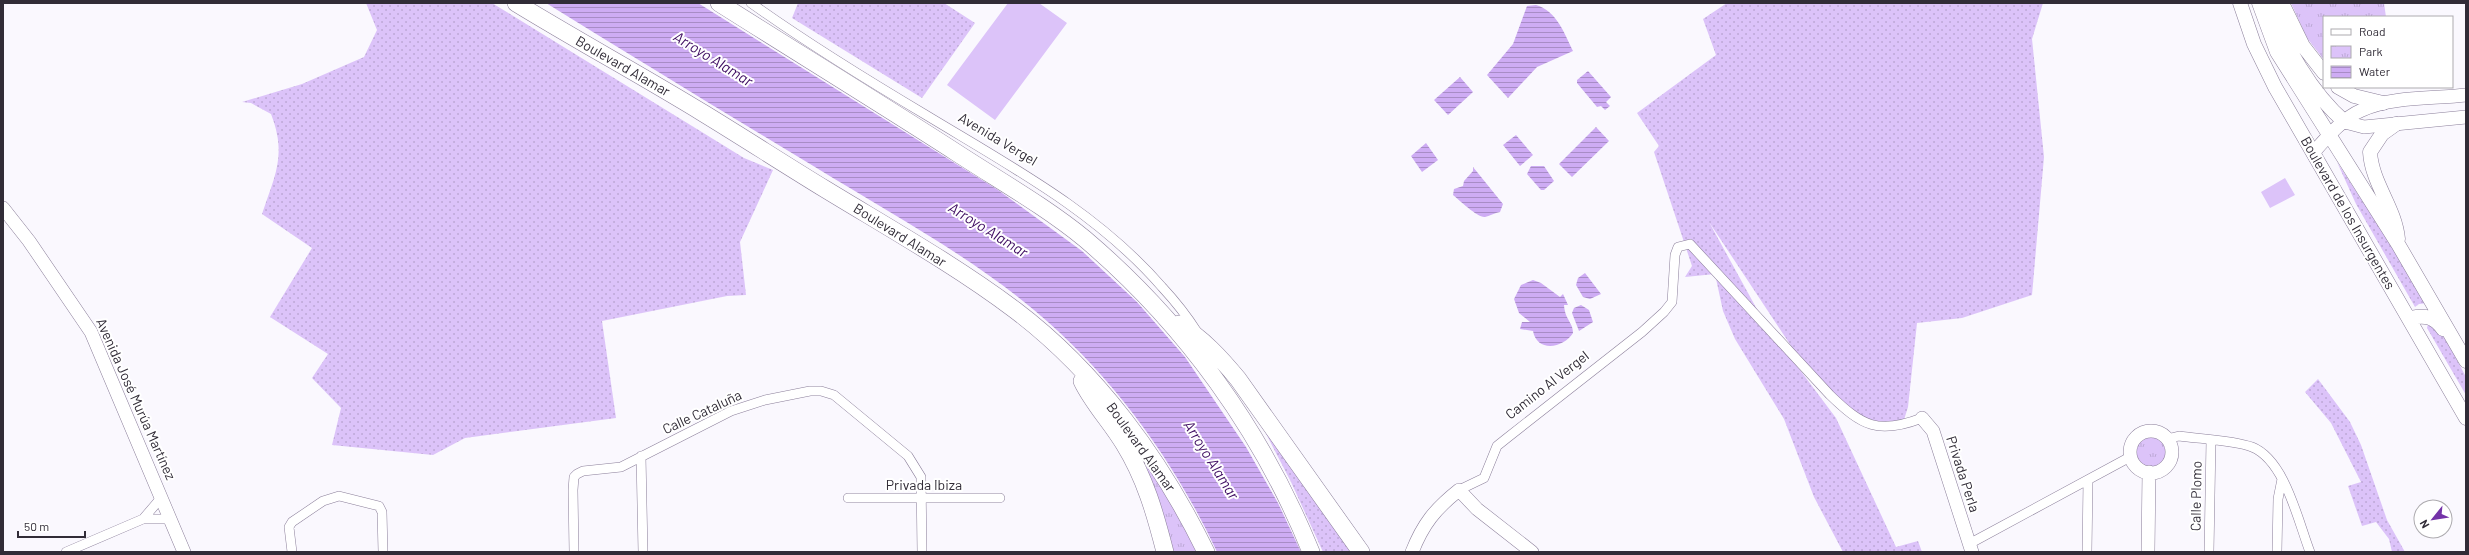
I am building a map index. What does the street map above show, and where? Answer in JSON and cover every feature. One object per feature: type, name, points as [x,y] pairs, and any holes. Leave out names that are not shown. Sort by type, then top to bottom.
[{"type":"highway","name":"Boulevard Alamar","points":[[516,3],[702,112],[970,278],[1017,312],[1071,359],[1117,411],[1149,453],[1180,500],[1206,552]]},
{"type":"highway","points":[[719,3],[1020,193],[1083,238],[1163,314],[1213,375],[1238,411],[1267,458],[1296,514],[1311,552]]},
{"type":"highway","points":[[1163,314],[1200,337],[1218,355],[1238,379],[1361,552]]},
{"type":"highway","points":[[1071,359],[1089,396],[1123,443],[1142,475],[1154,508],[1164,552]]},
{"type":"main road","name":"Boulevard de los Insurgentes","points":[[2240,3],[2254,44],[2275,87],[2410,318],[2466,418]]},
{"type":"main road","name":"Boulevard de los Insurgentes","points":[[2259,3],[2277,52],[2398,244],[2464,358]]},
{"type":"main road","points":[[2271,3],[2304,73],[2330,109],[2345,122],[2364,127],[2466,117]]},
{"type":"main road","points":[[2282,3],[2303,46],[2323,72]]},
{"type":"main road","points":[[2340,88],[2354,96],[2383,103]]},
{"type":"main road","points":[[2313,153],[2329,135],[2362,110],[2383,103],[2466,95]]},
{"type":"main road","points":[[2396,124],[2382,134],[2370,152],[2374,177],[2388,202],[2396,223],[2398,244]]},
{"type":"main road","name":"Avenida José Murúa Martínez","points":[[3,208],[29,242],[91,332],[161,498],[164,519],[184,552]]},
{"type":"main road","points":[[2410,318],[2428,317],[2438,322],[2464,358]]},
{"type":"main road","name":"Privada Perla","points":[[1922,418],[1933,431],[1971,548]]},
{"type":"main road","points":[[2145,432],[2157,432],[2167,439],[2172,452],[2167,465],[2156,472],[2149,472],[2137,467],[2130,456],[2130,450],[2134,438],[2145,432]]},
{"type":"main road","points":[[2148,552],[2149,472]]},
{"type":"main road","points":[[1459,490],[1477,509],[1532,552]]},
{"type":"main road","name":"Camino Al Vergel","points":[[1412,552],[1426,522],[1439,506],[1459,490]]},
{"type":"street","name":"Avenida Vergel","points":[[751,3],[893,95],[1038,182],[1078,210],[1113,238],[1147,270],[1181,309],[1200,337]]},
{"type":"street","name":"Camino Al Vergel","points":[[1459,490],[1484,478],[1497,446],[1642,332],[1664,312],[1672,302],[1675,256],[1678,247],[1690,244],[1830,395],[1854,418],[1868,424],[1889,426],[1901,425],[1922,418]]},
{"type":"street","name":"Calle Cataluña","points":[[574,552],[573,490],[574,478],[577,474],[583,471],[621,467],[731,411],[781,396],[821,391],[834,395],[845,403],[908,456],[916,466],[921,477],[922,500]]},
{"type":"street","points":[[2167,439],[2179,436],[2211,440],[2252,447],[2264,454],[2274,463],[2282,479],[2310,552]]},
{"type":"street","name":"Calle Plomo","points":[[2209,552],[2211,440]]},
{"type":"street","points":[[641,456],[643,552]]},
{"type":"street","points":[[1971,548],[2130,456]]},
{"type":"street","points":[[2277,552],[2278,499],[2282,479]]},
{"type":"street","points":[[2087,552],[2088,481]]},
{"type":"street","points":[[292,552],[289,527],[292,522],[324,501],[339,496],[379,506],[382,512],[383,552]]},
{"type":"street","points":[[143,519],[161,498]]},
{"type":"street","name":"Privada Ibiza","points":[[848,498],[922,500],[1000,498]]},
{"type":"street","points":[[922,500],[922,552]]},
{"type":"street","points":[[66,552],[143,519],[164,519]]},
{"type":"green space","points":[[366,3],[492,3],[744,158],[773,170],[740,242],[746,295],[727,296],[602,321],[616,418],[465,438],[433,455],[332,445],[341,408],[312,378],[328,354],[270,317],[312,248],[262,214],[275,176],[279,153],[276,128],[271,114],[251,103],[242,102],[302,84],[364,57],[377,30]]},
{"type":"green space","points":[[798,3],[944,3],[975,23],[922,98],[792,18]]},
{"type":"green space","points":[[1008,3],[1039,3],[1067,23],[995,120],[947,85]]},
{"type":"green space","points":[[1727,3],[2043,3],[2032,39],[2044,157],[2032,295],[1962,318],[1917,323],[1908,407],[1903,423],[1889,424],[1855,417],[1809,373],[1709,222],[1764,322],[1836,418],[1896,547],[1918,541],[1922,552],[1843,552],[1814,497],[1784,419],[1735,339],[1723,311],[1715,274],[1685,277],[1692,266],[1654,152],[1659,146],[1637,113],[1716,55],[1703,19]]},
{"type":"green space","points":[[2291,3],[2384,3],[2386,16],[2323,16],[2323,59],[2307,38]]},
{"type":"green space","points":[[2337,162],[2429,303],[2419,304],[2415,307],[2356,204]]},
{"type":"green space","points":[[2285,178],[2295,195],[2270,208],[2261,192]]},
{"type":"green space","points":[[2428,324],[2437,327],[2450,347],[2466,377],[2466,395],[2427,328]]},
{"type":"green space","points":[[2318,379],[2350,422],[2361,445],[2387,520],[2405,552],[2392,552],[2389,539],[2376,522],[2362,526],[2348,486],[2361,482],[2331,423],[2305,392]]},
{"type":"green space","points":[[1262,426],[1354,552],[1323,552],[1291,482]]},
{"type":"green space","points":[[2150,434],[2162,439],[2167,451],[2162,463],[2150,468],[2138,463],[2133,451],[2138,439]]},
{"type":"green space","points":[[1138,447],[1200,552],[1168,552]]},
{"type":"water","name":"Arroyo Alamar","points":[[546,3],[698,3],[998,190],[1082,251],[1137,302],[1185,357],[1246,447],[1278,503],[1301,552],[1217,552],[1181,485],[1161,452],[1139,421],[1089,362],[1034,310],[982,270],[927,234]]},
{"type":"water","points":[[1536,5],[1543,8],[1555,17],[1573,51],[1537,67],[1508,98],[1487,75],[1513,44],[1527,6]]},
{"type":"water","points":[[1588,71],[1611,97],[1606,102],[1610,106],[1605,110],[1601,106],[1597,107],[1577,83],[1577,80]]},
{"type":"water","points":[[1460,77],[1473,92],[1448,115],[1434,100]]},
{"type":"water","points":[[1596,127],[1609,141],[1572,177],[1559,164]]},
{"type":"water","points":[[1516,135],[1533,155],[1520,166],[1503,145]]},
{"type":"water","points":[[1426,143],[1438,160],[1422,172],[1411,156]]},
{"type":"water","points":[[1531,166],[1544,166],[1554,181],[1544,190],[1541,190],[1527,174]]},
{"type":"water","points":[[1473,167],[1503,204],[1500,212],[1482,217],[1453,195],[1454,189],[1463,186],[1464,181],[1473,171]]},
{"type":"water","points":[[1585,273],[1601,294],[1590,299],[1583,297],[1576,285],[1578,278]]},
{"type":"water","points":[[1533,280],[1541,283],[1560,297],[1563,294],[1568,305],[1564,305],[1567,318],[1573,329],[1573,333],[1564,342],[1551,346],[1545,345],[1540,343],[1535,338],[1533,331],[1520,329],[1522,322],[1530,322],[1519,313],[1514,299],[1521,285]]},
{"type":"water","points":[[1581,305],[1589,310],[1593,322],[1579,331],[1572,313],[1574,308]]}]
